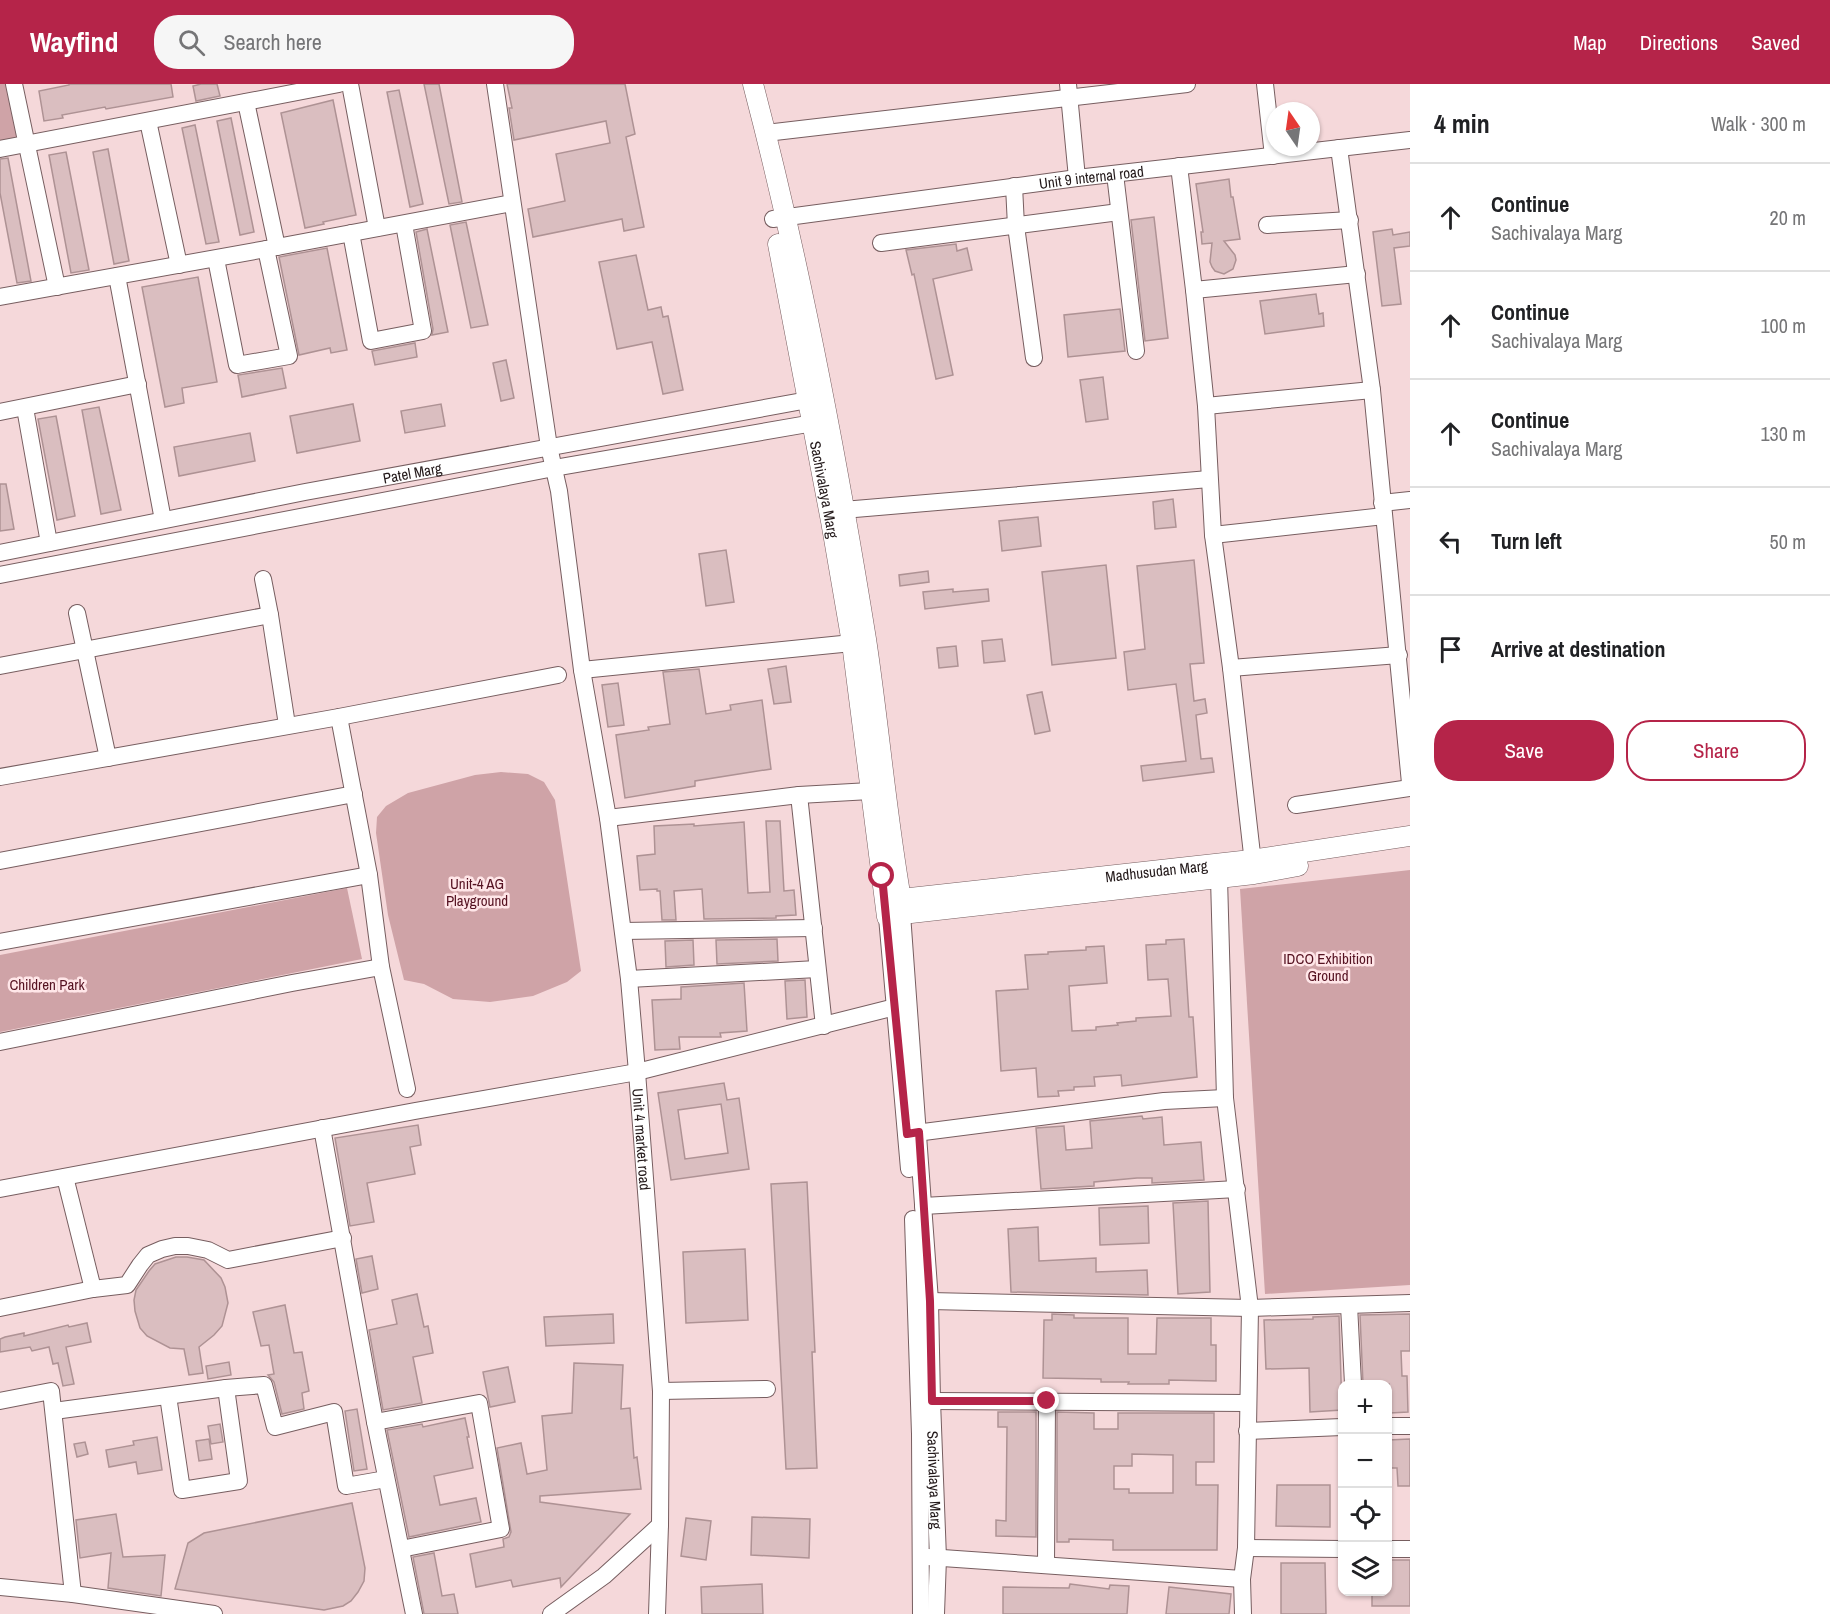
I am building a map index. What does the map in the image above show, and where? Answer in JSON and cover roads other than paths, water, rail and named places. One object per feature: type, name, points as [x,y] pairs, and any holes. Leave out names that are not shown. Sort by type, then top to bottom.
[{"type":"main road","name":"Sachivalaya Marg","points":[[741,84],[761,163],[780,218]]},
{"type":"main road","name":"Sachivalaya Marg","points":[[753,84],[766,133],[780,218],[817,399],[859,641]]},
{"type":"main road","name":"Sachivalaya Marg","points":[[821,422],[843,510],[878,789],[891,842],[894,908]]},
{"type":"main road","name":"Madhusudan Marg","points":[[894,908],[1219,878],[1253,867],[1410,836]]},
{"type":"main road","name":"Madhusudan Marg","points":[[894,908],[1253,867],[1410,845]]},
{"type":"street","points":[[14,84],[57,287]]},
{"type":"street","points":[[0,149],[246,102],[301,87],[339,84]]},
{"type":"street","points":[[350,84],[377,228]]},
{"type":"street","name":"Unit 4 market road","points":[[495,84],[549,447],[559,491],[582,670],[608,818],[629,979],[661,1391],[657,1614]]},
{"type":"street","points":[[766,133],[1069,91],[1187,84]]},
{"type":"street","points":[[1265,84],[1267,102]]},
{"type":"street","points":[[1069,91],[1077,178]]},
{"type":"street","points":[[216,259],[237,365],[289,356],[246,102]]},
{"type":"street","points":[[148,121],[179,265]]},
{"type":"street","name":"Unit 9 internal road","points":[[1320,150],[1410,140]]},
{"type":"street","points":[[1339,148],[1372,390],[1383,509],[1403,630],[1399,655],[1410,783]]},
{"type":"street","name":"Unit 9 internal road","points":[[780,218],[1077,178],[1274,156]]},
{"type":"street","points":[[1179,166],[1206,406],[1213,535],[1231,668],[1253,867]]},
{"type":"street","points":[[1115,174],[1137,351]]},
{"type":"street","points":[[1014,186],[1016,226],[1034,358]]},
{"type":"street","points":[[0,297],[512,203]]},
{"type":"street","points":[[881,243],[1119,212]]},
{"type":"street","points":[[1268,225],[1350,220]]},
{"type":"street","points":[[351,233],[371,341],[423,332],[404,224]]},
{"type":"street","points":[[1194,290],[1357,274]]},
{"type":"street","points":[[117,276],[163,520]]},
{"type":"street","points":[[0,412],[138,384]]},
{"type":"street","points":[[1206,406],[1372,390]]},
{"type":"street","name":"Patel Marg","points":[[0,553],[549,447],[817,399]]},
{"type":"street","points":[[25,408],[49,543]]},
{"type":"street","name":"Patel Marg","points":[[0,574],[555,468],[821,422]]},
{"type":"street","points":[[843,510],[1209,479]]},
{"type":"street","points":[[1213,535],[1383,509],[1410,500]]},
{"type":"street","points":[[263,579],[287,725]]},
{"type":"street","points":[[77,613],[108,758]]},
{"type":"street","points":[[0,666],[270,615]]},
{"type":"street","points":[[582,670],[859,641]]},
{"type":"street","points":[[1231,668],[1399,655]]},
{"type":"street","points":[[0,777],[339,717],[558,675]]},
{"type":"street","points":[[339,717],[369,874],[381,967],[406,1089]]},
{"type":"street","points":[[1296,805],[1410,788]]},
{"type":"street","points":[[608,818],[799,795],[878,789]]},
{"type":"street","points":[[0,861],[354,795]]},
{"type":"street","points":[[799,795],[824,1026]]},
{"type":"street","points":[[0,942],[369,874]]},
{"type":"street","points":[[1219,878],[1225,1098],[1250,1308],[1246,1548],[1242,1579],[1243,1614]]},
{"type":"street","name":"Sachivalaya Marg","points":[[894,908],[895,1007],[923,1206],[930,1301],[932,1401],[930,1557],[921,1614]]},
{"type":"street","name":"Sachivalaya Marg","points":[[894,908],[913,1133],[917,1305],[930,1557],[936,1614]]},
{"type":"street","points":[[623,931],[814,928]]},
{"type":"street","points":[[0,1042],[381,967]]},
{"type":"street","points":[[629,979],[817,969]]},
{"type":"street","points":[[0,1189],[322,1128],[638,1072],[895,1007]]},
{"type":"street","points":[[913,1133],[1164,1101],[1225,1098]]},
{"type":"street","points":[[322,1128],[375,1422],[414,1614]]},
{"type":"street","points":[[65,1177],[93,1289]]},
{"type":"street","points":[[923,1206],[1237,1189]]},
{"type":"street","points":[[0,1308],[93,1289],[127,1285],[148,1255],[175,1246],[208,1250],[228,1260],[343,1238]]},
{"type":"street","points":[[930,1301],[1250,1308],[1410,1303]]},
{"type":"street","points":[[1349,1305],[1353,1380]]},
{"type":"street","points":[[54,1411],[264,1385],[275,1427],[334,1412],[346,1486],[386,1479]]},
{"type":"street","points":[[168,1396],[182,1490],[239,1481],[226,1388]]},
{"type":"street","points":[[661,1391],[767,1389]]},
{"type":"street","points":[[0,1401],[51,1391],[73,1594]]},
{"type":"street","points":[[932,1401],[1247,1403]]},
{"type":"street","points":[[1046,1565],[1047,1401]]},
{"type":"street","points":[[375,1422],[479,1403],[501,1529],[401,1549]]},
{"type":"street","points":[[1392,1426],[1410,1426]]},
{"type":"street","points":[[1247,1431],[1338,1427]]},
{"type":"street","points":[[551,1614],[604,1576],[660,1525]]},
{"type":"street","points":[[1246,1548],[1338,1549]]},
{"type":"street","points":[[1392,1549],[1410,1549]]},
{"type":"street","points":[[930,1557],[1242,1579]]},
{"type":"street","points":[[0,1587],[73,1594],[213,1614]]},
{"type":"park label","name":"Unit-4 AG Playground","points":[[477,892]]},
{"type":"park label","name":"IDCO Exhibition Ground","points":[[1328,966]]},
{"type":"park label","name":"Children Park","points":[[47,984]]}]
